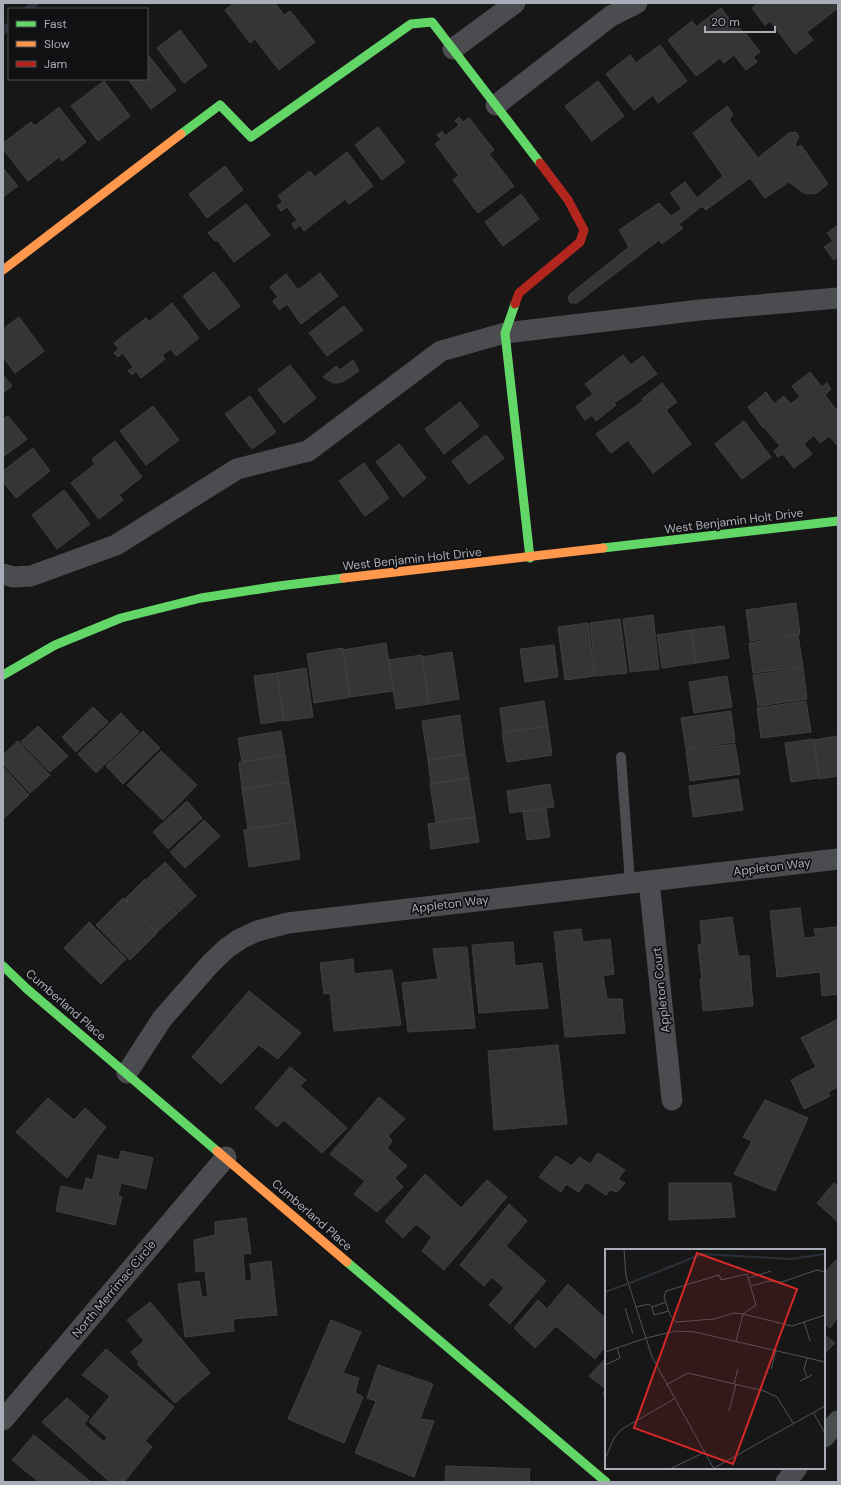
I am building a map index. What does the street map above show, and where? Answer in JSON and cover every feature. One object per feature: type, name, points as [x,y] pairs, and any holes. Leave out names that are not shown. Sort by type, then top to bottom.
[{"type":"street","points":[[453,49],[515,3]]},
{"type":"street","points":[[496,105],[611,16],[637,3]]},
{"type":"street","points":[[3,270],[220,105],[251,137],[411,24],[432,22],[568,200],[584,230],[580,242],[519,293],[504,333],[530,558]]},
{"type":"street","points":[[3,574],[13,577],[30,576],[116,545],[237,469],[308,451],[440,351],[504,333],[700,310],[838,298]]},
{"type":"street","name":"West Benjamin Holt Drive","points":[[3,674],[55,645],[122,618],[201,598],[279,586],[838,521]]},
{"type":"street","name":"Appleton Way","points":[[127,1073],[162,1019],[211,963],[227,948],[240,939],[257,931],[288,923],[838,859]]},
{"type":"street","name":"Appleton Court","points":[[640,882],[672,1100]]},
{"type":"street","name":"Cumberland Place","points":[[3,966],[599,1480]]},
{"type":"street","name":"North Merrimac Circle","points":[[3,1420],[226,1157]]},
{"type":"street","points":[[825,1436],[838,1421]]},
{"type":"street","points":[[786,1482],[797,1469]]},
{"type":"lane","points":[[621,757],[640,882]]},
{"type":"building","points":[[234,3],[275,3],[284,15],[290,11],[315,42],[279,70],[255,39],[250,43],[225,10]]},
{"type":"building","points":[[758,3],[838,3],[838,8],[807,32],[813,40],[795,54],[770,21],[765,25],[752,8]]},
{"type":"building","points":[[721,8],[734,25],[736,24],[744,33],[745,32],[760,52],[753,57],[757,62],[746,70],[734,55],[724,63],[720,58],[696,76],[668,40],[692,21],[696,27]]},
{"type":"building","points":[[180,30],[207,66],[184,83],[157,48]]},
{"type":"building","points":[[660,45],[687,81],[658,103],[653,95],[634,110],[606,74],[630,55],[636,63]]},
{"type":"building","points":[[148,56],[176,90],[151,109],[129,80],[148,80]]},
{"type":"building","points":[[104,81],[130,116],[98,141],[71,106]]},
{"type":"building","points":[[598,81],[624,116],[592,141],[565,106]]},
{"type":"building","points":[[727,106],[733,114],[729,120],[758,158],[789,133],[796,132],[799,137],[795,144],[797,148],[801,145],[828,184],[817,193],[808,194],[804,193],[789,182],[765,198],[750,178],[706,210],[702,206],[679,224],[683,228],[662,244],[659,240],[577,303],[570,303],[568,298],[570,294],[629,247],[619,230],[659,203],[671,216],[682,209],[670,193],[685,182],[697,198],[723,176],[693,133]]},
{"type":"building","points":[[59,107],[86,142],[62,161],[59,157],[28,181],[3,149],[3,143],[31,122],[35,126]]},
{"type":"building","points":[[459,117],[463,122],[469,118],[494,150],[489,154],[514,186],[478,213],[453,180],[459,176],[435,144],[441,140],[437,135],[442,131],[445,136],[459,125],[455,121]]},
{"type":"building","points":[[378,127],[405,162],[382,180],[355,145]]},
{"type":"building","points":[[347,152],[373,186],[349,204],[345,199],[304,231],[300,225],[295,229],[292,224],[297,220],[287,207],[281,211],[277,206],[283,202],[278,196],[310,171],[315,177]]},
{"type":"building","points":[[225,166],[243,190],[207,218],[189,194]]},
{"type":"building","points":[[3,168],[18,186],[3,197]]},
{"type":"building","points":[[521,194],[539,219],[503,246],[485,222]]},
{"type":"building","points":[[246,204],[270,235],[234,262],[217,240],[215,241],[208,233]]},
{"type":"building","points":[[838,225],[838,257],[834,260],[824,247],[833,241],[827,233]]},
{"type":"building","points":[[214,272],[240,306],[209,330],[183,296]]},
{"type":"building","points":[[320,273],[338,296],[301,324],[287,304],[279,310],[273,301],[278,297],[270,287],[286,274],[298,290]]},
{"type":"building","points":[[172,303],[199,338],[176,356],[171,349],[162,355],[165,359],[141,378],[136,371],[132,375],[128,371],[133,367],[123,353],[118,357],[114,353],[119,349],[114,343],[146,318],[149,322]]},
{"type":"building","points":[[344,306],[363,330],[327,356],[309,333]]},
{"type":"building","points":[[19,317],[44,351],[15,373],[3,357],[3,329]]},
{"type":"building","points":[[623,355],[631,365],[643,356],[657,374],[614,403],[616,405],[596,421],[592,415],[585,420],[576,407],[593,394],[585,384]]},
{"type":"building","points":[[353,360],[359,371],[344,381],[333,383],[323,377],[336,366],[340,370]]},
{"type":"building","points":[[290,365],[316,398],[284,423],[258,390]]},
{"type":"building","points":[[810,372],[822,387],[827,383],[831,389],[825,395],[838,412],[838,446],[829,436],[820,443],[814,435],[804,444],[812,454],[794,468],[783,454],[778,457],[774,451],[780,446],[764,427],[763,428],[748,407],[766,392],[774,404],[784,396],[790,404],[800,397],[792,386]]},
{"type":"building","points":[[3,375],[12,386],[3,393]]},
{"type":"building","points":[[662,383],[677,402],[666,410],[691,444],[653,473],[628,440],[611,453],[596,434],[643,401],[642,399]]},
{"type":"building","points":[[250,396],[276,432],[252,449],[225,414]]},
{"type":"building","points":[[460,402],[479,426],[444,454],[425,429]]},
{"type":"building","points":[[153,406],[179,440],[146,465],[120,431]]},
{"type":"building","points":[[8,416],[27,439],[3,457],[3,419]]},
{"type":"building","points":[[744,421],[771,457],[742,479],[715,444]]},
{"type":"building","points":[[486,435],[504,458],[469,484],[452,461]]},
{"type":"building","points":[[115,441],[142,477],[119,495],[123,500],[99,519],[71,483],[95,464],[92,459]]},
{"type":"building","points":[[399,444],[426,478],[403,497],[376,462]]},
{"type":"building","points":[[33,448],[50,471],[16,498],[3,482],[3,471]]},
{"type":"building","points":[[364,463],[389,498],[365,516],[339,481]]},
{"type":"building","points":[[64,490],[90,524],[57,549],[32,515]]},
{"type":"building","points":[[796,603],[800,634],[750,641],[746,610]]},
{"type":"building","points":[[653,615],[659,669],[630,672],[623,619]]},
{"type":"building","points":[[620,619],[627,673],[596,676],[590,623]]},
{"type":"building","points":[[588,623],[595,676],[565,680],[558,627]]},
{"type":"building","points":[[724,626],[729,658],[696,663],[691,630]]},
{"type":"building","points":[[691,630],[696,663],[662,668],[657,635]]},
{"type":"building","points":[[798,635],[803,667],[753,673],[749,643]]},
{"type":"building","points":[[386,643],[393,691],[350,697],[343,650]]},
{"type":"building","points":[[554,645],[558,677],[525,682],[520,649]]},
{"type":"building","points":[[343,648],[350,697],[314,703],[307,654]]},
{"type":"building","points":[[452,652],[459,699],[429,704],[422,657]]},
{"type":"building","points":[[422,655],[429,704],[396,709],[389,660]]},
{"type":"building","points":[[306,668],[313,717],[284,721],[277,673]]},
{"type":"building","points":[[803,668],[807,699],[758,706],[753,675]]},
{"type":"building","points":[[277,673],[284,720],[261,724],[254,676]]},
{"type":"building","points":[[727,676],[732,707],[694,713],[689,682]]},
{"type":"building","points":[[544,701],[548,726],[503,732],[500,708]]},
{"type":"building","points":[[806,701],[811,732],[761,738],[757,708]]},
{"type":"building","points":[[93,707],[108,722],[76,752],[62,737]]},
{"type":"building","points":[[731,711],[735,742],[686,749],[681,718]]},
{"type":"building","points":[[121,713],[139,732],[96,773],[78,754]]},
{"type":"building","points":[[460,715],[465,754],[428,760],[422,721]]},
{"type":"building","points":[[38,726],[68,756],[50,772],[21,742]]},
{"type":"building","points":[[548,726],[552,755],[507,762],[502,733]]},
{"type":"building","points":[[143,731],[160,748],[123,784],[106,766]]},
{"type":"building","points":[[281,731],[285,755],[242,762],[238,738]]},
{"type":"building","points":[[838,736],[838,776],[819,779],[814,740]]},
{"type":"building","points":[[813,739],[819,778],[791,782],[785,743]]},
{"type":"building","points":[[18,741],[50,775],[30,793],[3,764],[3,755]]},
{"type":"building","points":[[735,744],[740,774],[690,781],[686,750]]},
{"type":"building","points":[[161,751],[197,785],[163,820],[127,785]]},
{"type":"building","points":[[465,754],[469,778],[431,784],[428,760]]},
{"type":"building","points":[[285,755],[289,782],[242,789],[239,762]]},
{"type":"building","points":[[3,767],[29,795],[3,819]]},
{"type":"building","points":[[469,778],[475,817],[436,823],[430,784]]},
{"type":"building","points":[[738,779],[743,810],[693,817],[689,786]]},
{"type":"building","points":[[289,782],[295,822],[248,829],[242,789]]},
{"type":"building","points":[[550,784],[554,807],[510,813],[507,791]]},
{"type":"building","points":[[187,801],[202,818],[168,849],[153,832]]},
{"type":"building","points":[[546,809],[550,837],[527,840],[523,812]]},
{"type":"building","points":[[475,817],[479,842],[431,849],[428,824]]},
{"type":"building","points":[[204,820],[220,836],[185,868],[170,852]]},
{"type":"building","points":[[295,822],[300,859],[249,867],[244,830]]},
{"type":"building","points":[[165,862],[196,896],[179,912],[147,879]]},
{"type":"building","points":[[145,879],[178,913],[157,932],[125,899]]},
{"type":"building","points":[[123,898],[157,933],[130,960],[96,925]]},
{"type":"building","points":[[800,908],[804,938],[816,937],[814,929],[838,927],[838,994],[822,996],[820,972],[777,977],[770,911]]},
{"type":"building","points":[[732,917],[738,956],[749,956],[753,1006],[703,1011],[700,979],[702,980],[698,945],[702,944],[700,921]]},
{"type":"building","points":[[89,922],[126,959],[101,984],[64,948]]},
{"type":"building","points":[[581,929],[583,942],[610,939],[614,974],[603,976],[607,999],[622,999],[625,1033],[565,1037],[554,932]]},
{"type":"building","points":[[513,942],[515,966],[542,963],[548,1008],[479,1013],[472,945]]},
{"type":"building","points":[[467,947],[475,1028],[408,1032],[402,983],[438,979],[433,949]]},
{"type":"building","points":[[353,959],[354,974],[392,970],[401,1025],[334,1031],[330,993],[324,994],[320,963]]},
{"type":"building","points":[[249,991],[301,1033],[278,1059],[259,1045],[221,1084],[192,1057]]},
{"type":"building","points":[[838,1019],[838,1087],[828,1092],[830,1096],[804,1109],[791,1080],[816,1067],[801,1038]]},
{"type":"building","points":[[558,1045],[567,1124],[494,1130],[488,1051]]},
{"type":"building","points":[[290,1067],[306,1080],[300,1086],[347,1128],[322,1153],[284,1120],[277,1127],[255,1108]]},
{"type":"building","points":[[379,1097],[405,1119],[388,1136],[392,1141],[387,1148],[407,1166],[395,1178],[403,1187],[377,1212],[354,1194],[365,1181],[330,1154]]},
{"type":"building","points":[[48,1098],[74,1120],[85,1108],[106,1127],[67,1178],[16,1132]]},
{"type":"building","points":[[765,1100],[808,1118],[775,1191],[734,1174],[752,1141],[743,1137]]},
{"type":"building","points":[[121,1151],[153,1158],[146,1189],[121,1183],[118,1196],[122,1197],[115,1225],[56,1211],[61,1186],[83,1191],[86,1178],[93,1180],[98,1155],[119,1160]]},
{"type":"building","points":[[598,1153],[625,1170],[618,1179],[625,1183],[617,1192],[610,1190],[606,1195],[586,1182],[579,1192],[566,1184],[561,1192],[539,1177],[556,1156],[572,1166],[579,1157],[590,1164]]},
{"type":"building","points":[[425,1174],[461,1208],[487,1180],[507,1197],[444,1270],[422,1251],[432,1237],[416,1224],[403,1238],[385,1221]]},
{"type":"building","points":[[669,1183],[731,1183],[735,1217],[669,1220]]},
{"type":"building","points":[[834,1183],[838,1186],[838,1222],[817,1203]]},
{"type":"building","points":[[509,1204],[527,1221],[506,1246],[546,1281],[510,1324],[489,1305],[504,1288],[492,1277],[484,1286],[460,1265]]},
{"type":"building","points":[[246,1218],[251,1253],[243,1254],[245,1281],[252,1281],[250,1264],[271,1261],[277,1315],[233,1319],[234,1331],[185,1337],[178,1284],[199,1281],[202,1297],[208,1297],[205,1271],[196,1272],[194,1240],[215,1235],[215,1222]]},
{"type":"building","points":[[838,1258],[838,1317],[830,1328],[825,1324],[825,1272]]},
{"type":"building","points":[[568,1284],[603,1316],[605,1314],[605,1347],[595,1359],[556,1326],[535,1348],[514,1328],[538,1300],[547,1309]]},
{"type":"building","points":[[150,1302],[210,1373],[175,1403],[137,1364],[139,1362],[131,1352],[144,1341],[127,1320]]},
{"type":"building","points":[[331,1320],[361,1332],[343,1373],[359,1378],[355,1393],[363,1397],[344,1443],[288,1419]]},
{"type":"building","points":[[825,1335],[835,1343],[825,1353]]},
{"type":"building","points":[[106,1349],[174,1407],[145,1441],[152,1447],[124,1482],[110,1482],[42,1422],[67,1398],[89,1417],[84,1424],[104,1442],[107,1437],[89,1422],[110,1396],[82,1375]]},
{"type":"building","points":[[605,1359],[605,1388],[589,1376]]},
{"type":"building","points":[[378,1365],[433,1384],[420,1419],[434,1421],[414,1477],[355,1453],[376,1401],[367,1398]]},
{"type":"building","points":[[34,1435],[91,1482],[39,1482],[12,1460]]},
{"type":"building","points":[[446,1466],[530,1469],[529,1482],[445,1482]]},
{"type":"waterway","points":[[29,8],[35,3]]},
{"type":"waterway","points":[[3,31],[8,27]]},
{"type":"traffic: fast","points":[[181,134],[220,105],[251,137],[411,24],[432,22],[540,163]]},
{"type":"traffic: fast","points":[[515,304],[505,333],[530,558]]},
{"type":"traffic: fast","points":[[603,548],[838,521]]},
{"type":"traffic: fast","points":[[3,675],[55,645],[121,618],[201,598],[344,578]]},
{"type":"traffic: fast","points":[[3,966],[27,989],[217,1151]]},
{"type":"traffic: fast","points":[[347,1262],[606,1482]]},
{"type":"traffic: slow","points":[[3,270],[181,134]]},
{"type":"traffic: slow","points":[[344,578],[603,548]]},
{"type":"traffic: slow","points":[[217,1151],[347,1262]]},
{"type":"traffic: jam","points":[[515,304],[519,293],[580,242],[584,230],[568,200],[540,163]]}]
